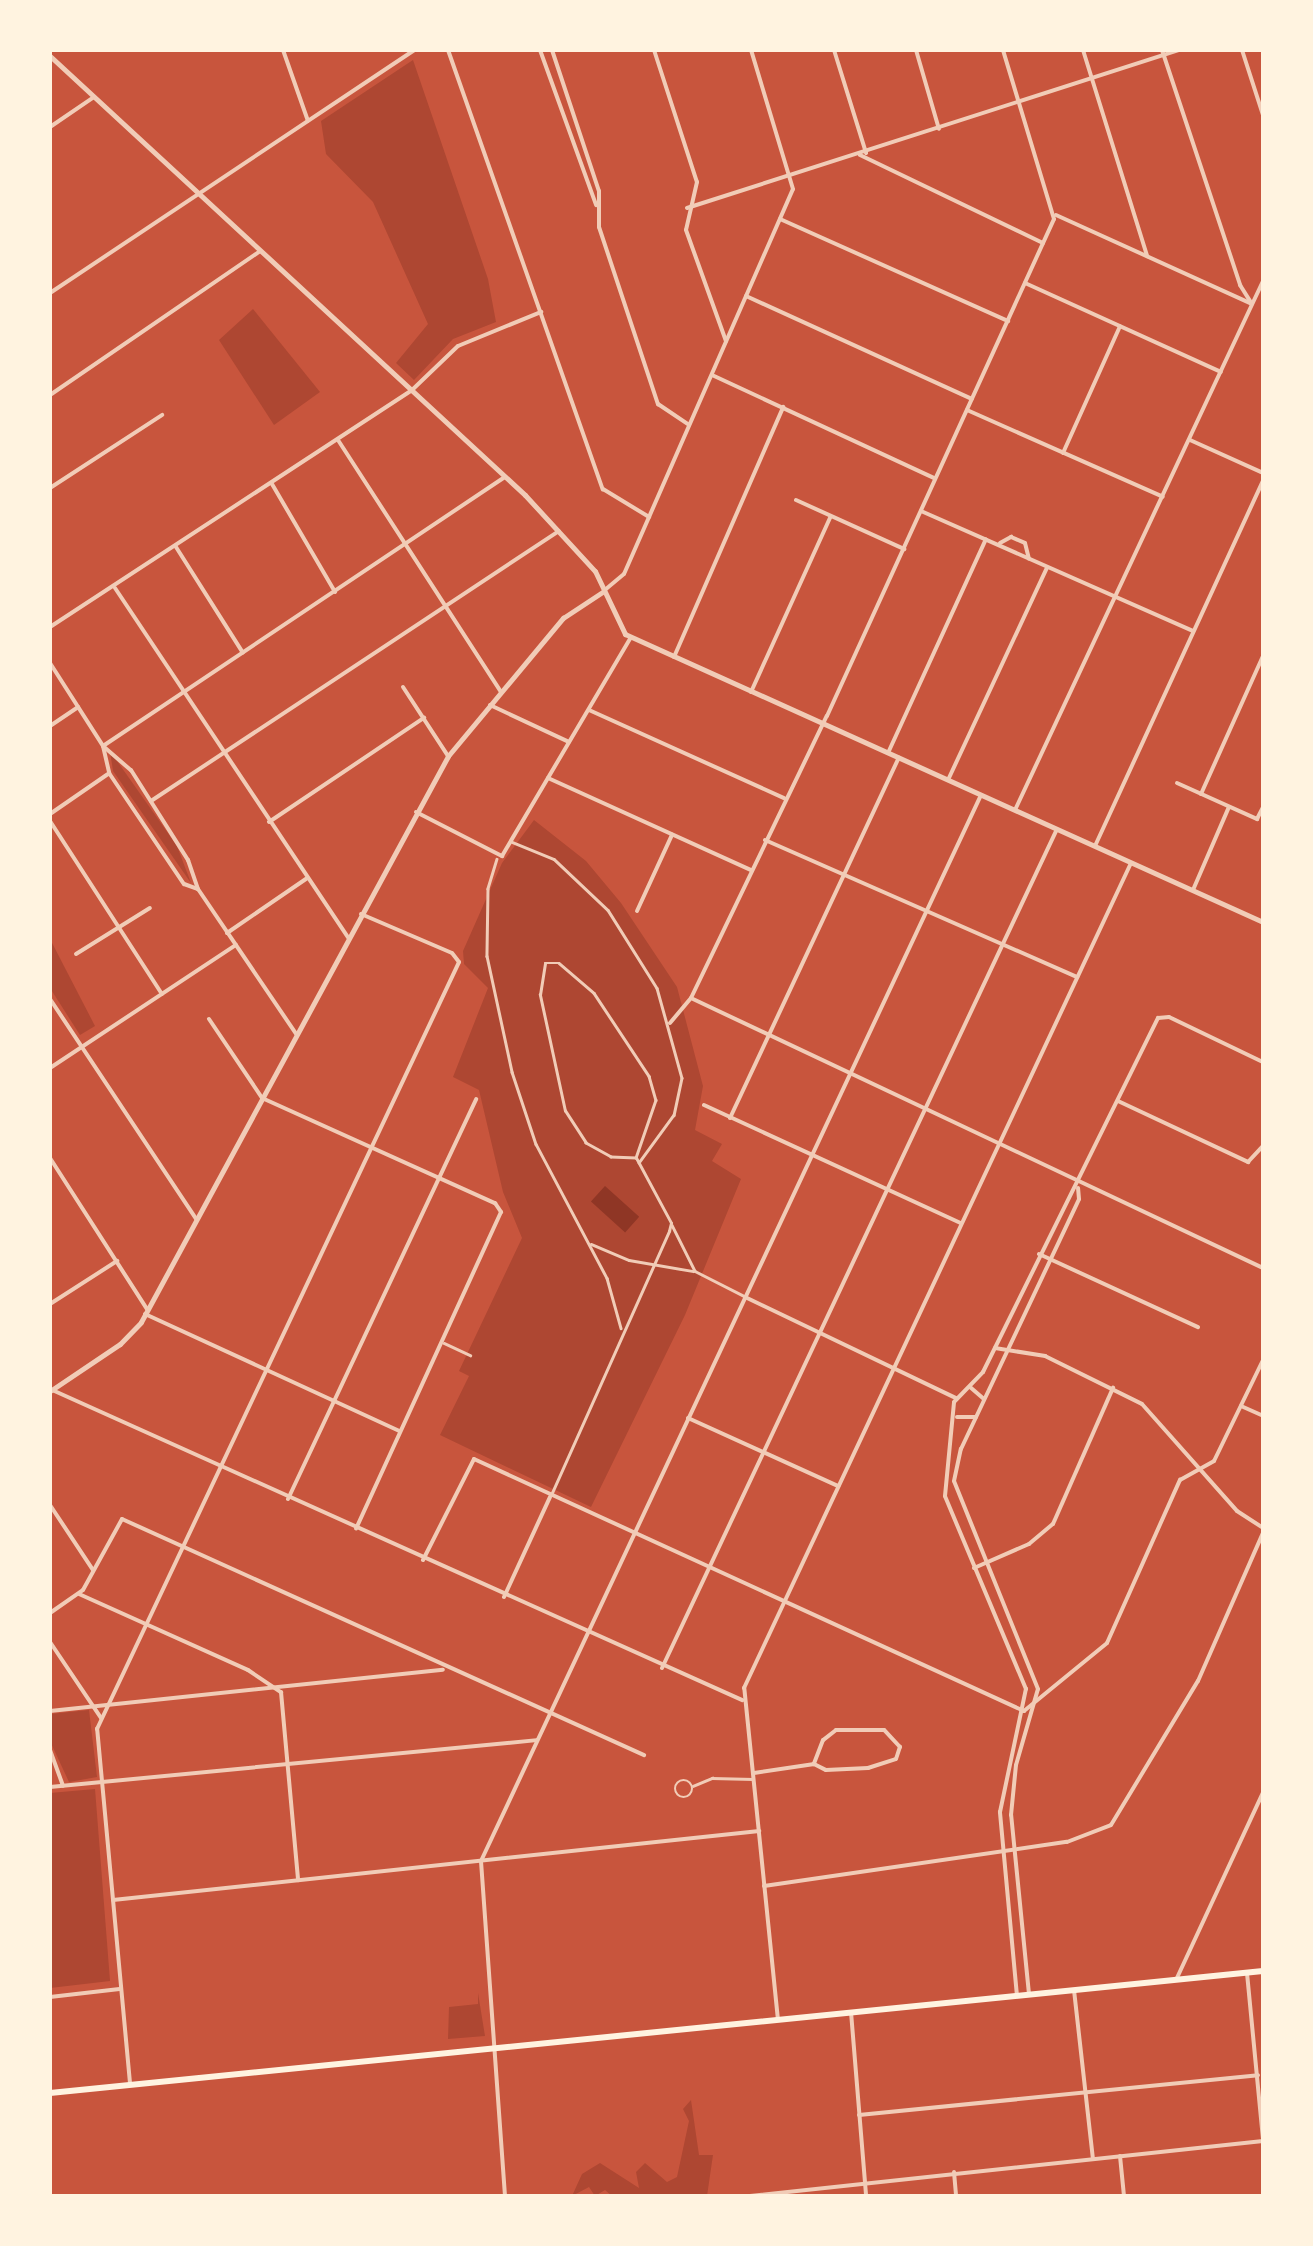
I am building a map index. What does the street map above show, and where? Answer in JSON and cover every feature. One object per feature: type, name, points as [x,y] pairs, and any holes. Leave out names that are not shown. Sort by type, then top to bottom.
[{"type":"main road","points":[[50,2094],[1263,1971]]},
{"type":"street","points":[[284,50],[308,120]]},
{"type":"street","points":[[50,294],[414,50]]},
{"type":"street","points":[[448,50],[606,497],[649,517]]},
{"type":"street","points":[[540,50],[596,205],[658,404],[690,424]]},
{"type":"street","points":[[552,50],[599,192],[596,205]]},
{"type":"street","points":[[654,50],[696,182],[687,208],[686,230],[726,341]]},
{"type":"street","points":[[50,1390],[120,1344],[146,1312],[448,756],[570,610],[624,574],[780,219],[792,176],[751,50]]},
{"type":"street","points":[[834,50],[863,154],[1043,243]]},
{"type":"street","points":[[916,50],[939,129]]},
{"type":"street","points":[[670,1023],[691,998],[822,723],[1055,214],[1002,50]]},
{"type":"street","points":[[1083,50],[1147,256]]},
{"type":"street","points":[[687,208],[1179,50]]},
{"type":"street","points":[[1242,50],[1263,115]]},
{"type":"street","points":[[1163,52],[1240,285],[1252,304]]},
{"type":"street","points":[[50,56],[504,477],[559,532],[604,590],[616,626],[632,638],[1263,922]]},
{"type":"street","points":[[50,127],[94,96]]},
{"type":"street","points":[[1055,214],[1252,304]]},
{"type":"street","points":[[780,219],[1008,320]]},
{"type":"street","points":[[50,395],[260,251]]},
{"type":"street","points":[[1015,810],[1263,281]]},
{"type":"street","points":[[1025,283],[1221,372]]},
{"type":"street","points":[[746,296],[972,399]]},
{"type":"street","points":[[50,628],[411,391],[465,341],[542,312]]},
{"type":"street","points":[[1063,453],[1120,326]]},
{"type":"street","points":[[712,375],[935,479]]},
{"type":"street","points":[[674,658],[783,407]]},
{"type":"street","points":[[967,410],[1163,498]]},
{"type":"street","points":[[50,488],[162,415]]},
{"type":"street","points":[[338,440],[501,692]]},
{"type":"street","points":[[1095,846],[1263,476],[1190,440]]},
{"type":"street","points":[[103,746],[504,477]]},
{"type":"street","points":[[272,484],[336,592]]},
{"type":"street","points":[[796,500],[904,549]]},
{"type":"street","points":[[920,511],[1193,632]]},
{"type":"street","points":[[750,692],[831,516]]},
{"type":"street","points":[[151,801],[559,532]]},
{"type":"street","points":[[998,544],[1012,537],[1025,543],[1028,559]]},
{"type":"street","points":[[888,753],[986,539]]},
{"type":"street","points":[[176,547],[243,653]]},
{"type":"street","points":[[948,780],[1047,568]]},
{"type":"street","points":[[114,586],[348,938]]},
{"type":"street","points":[[416,812],[497,858],[512,842],[632,638]]},
{"type":"street","points":[[1201,794],[1263,656]]},
{"type":"street","points":[[50,663],[103,746],[110,773],[184,884],[198,889]]},
{"type":"street","points":[[403,687],[448,756]]},
{"type":"street","points":[[490,705],[569,742]]},
{"type":"street","points":[[50,726],[78,707]]},
{"type":"street","points":[[588,710],[784,798]]},
{"type":"street","points":[[269,822],[424,718]]},
{"type":"street","points":[[103,746],[122,760],[151,801],[188,860],[198,889],[296,1034]]},
{"type":"street","points":[[730,1118],[899,758]]},
{"type":"street","points":[[110,773],[50,817],[162,994]]},
{"type":"street","points":[[548,778],[751,870]]},
{"type":"street","points":[[1176,783],[1257,819],[1263,807]]},
{"type":"street","points":[[505,2196],[481,1861],[981,795]]},
{"type":"street","points":[[1193,890],[1229,807]]},
{"type":"street","points":[[662,1668],[1056,829]]},
{"type":"street","points":[[637,911],[672,835]]},
{"type":"street","points":[[765,840],[1077,977]]},
{"type":"street","points":[[778,2020],[745,1700],[750,1672],[1131,862]]},
{"type":"street","points":[[227,932],[307,879]]},
{"type":"street","points":[[76,954],[150,908]]},
{"type":"street","points":[[130,2086],[101,1782],[101,1718],[148,1626],[458,966],[456,955],[361,914]]},
{"type":"street","points":[[50,1068],[236,945]]},
{"type":"street","points":[[691,998],[1263,1268]]},
{"type":"street","points":[[50,999],[196,1219]]},
{"type":"street","points":[[956,1398],[970,1387],[994,1348],[1161,1016],[1263,1062]]},
{"type":"street","points":[[208,1020],[262,1098],[499,1208],[355,1530]]},
{"type":"street","points":[[288,1499],[476,1099]]},
{"type":"street","points":[[1118,1100],[1256,1160],[1263,1146]]},
{"type":"street","points":[[704,1105],[961,1223]]},
{"type":"street","points":[[50,1158],[146,1312],[400,1431]]},
{"type":"street","points":[[1029,1994],[1013,1846],[1014,1781],[1039,1694],[954,1481],[976,1417],[1079,1199],[1079,1184]]},
{"type":"street","points":[[1039,1254],[1198,1327]]},
{"type":"street","points":[[50,1304],[117,1260]]},
{"type":"street","points":[[746,1297],[956,1398]]},
{"type":"street","points":[[764,1886],[1086,1838],[1120,1817],[1168,1721],[1198,1681],[1263,1530],[1238,1511],[1157,1416],[1114,1388],[1045,1356],[994,1348]]},
{"type":"street","points":[[1024,1711],[1039,1694],[1086,1666],[1107,1643],[1180,1480],[1214,1461],[1263,1360]]},
{"type":"street","points":[[970,1387],[984,1399]]},
{"type":"street","points":[[974,1568],[1029,1544],[1053,1524],[1114,1388]]},
{"type":"street","points":[[50,1390],[730,1700],[745,1700]]},
{"type":"street","points":[[956,1398],[958,1418],[945,1462],[945,1496],[1026,1690],[1024,1711],[1002,1782],[1002,1848],[1017,1996]]},
{"type":"street","points":[[1241,1406],[1263,1416]]},
{"type":"street","points":[[958,1418],[976,1417]]},
{"type":"street","points":[[688,1418],[838,1486]]},
{"type":"street","points":[[422,1560],[474,1459],[1024,1711]]},
{"type":"street","points":[[504,1597],[550,1496]]},
{"type":"street","points":[[50,1504],[93,1570]]},
{"type":"street","points":[[50,1613],[80,1594],[122,1518],[447,1669],[644,1755]]},
{"type":"street","points":[[80,1594],[277,1687]]},
{"type":"street","points":[[50,1642],[101,1718]]},
{"type":"street","points":[[50,1711],[447,1669]]},
{"type":"street","points":[[277,1687],[298,1880]]},
{"type":"street","points":[[754,1776],[814,1764],[826,1770],[868,1768],[896,1759],[900,1747],[884,1730],[836,1730],[823,1740],[814,1764]]},
{"type":"street","points":[[50,1787],[538,1740]]},
{"type":"street","points":[[50,1750],[63,1786]]},
{"type":"street","points":[[1002,1782],[1014,1781]]},
{"type":"street","points":[[1176,1980],[1263,1793]]},
{"type":"street","points":[[112,1900],[759,1831]]},
{"type":"street","points":[[1006,1894],[1018,1894]]},
{"type":"street","points":[[1012,1941],[1024,1939]]},
{"type":"street","points":[[750,2196],[1263,2140],[1247,1972]]},
{"type":"street","points":[[50,1997],[122,1989]]},
{"type":"street","points":[[1074,1990],[1093,2158]]},
{"type":"street","points":[[851,2012],[866,2196]]},
{"type":"street","points":[[859,2115],[1258,2075]]},
{"type":"street","points":[[1120,2156],[1124,2196]]},
{"type":"street","points":[[954,2172],[956,2196]]},
{"type":"lane","points":[[512,842],[554,859],[608,910],[648,970],[670,1023],[681,1069],[679,1102],[639,1164]]},
{"type":"lane","points":[[497,858],[485,928],[504,1035],[536,1144],[590,1244],[621,1328]]},
{"type":"lane","points":[[636,1158],[594,1148],[569,1120],[540,994],[545,963],[559,963],[594,993],[648,1076],[656,1100],[636,1158],[695,1271]]},
{"type":"lane","points":[[550,1496],[621,1328],[671,1223]]},
{"type":"lane","points":[[590,1244],[654,1264],[695,1271],[746,1297]]},
{"type":"lane","points":[[440,1342],[470,1355]]},
{"type":"lane","points":[[693,1786],[712,1778],[754,1776]]},
{"type":"shaded area","points":[[413,60],[488,279],[496,322],[453,339],[414,380],[396,363],[428,324],[373,202],[326,154],[321,121]]},
{"type":"shaded area","points":[[253,309],[320,392],[274,425],[219,340]]},
{"type":"shaded area","points":[[110,751],[177,846],[191,883],[113,771]]},
{"type":"shaded area","points":[[534,820],[586,861],[621,903],[677,987],[703,1086],[695,1130],[722,1144],[712,1161],[741,1179],[685,1315],[591,1507],[440,1435],[469,1376],[459,1371],[522,1238],[503,1192],[479,1090],[453,1077],[488,988],[464,964],[463,951],[502,863]]},
{"type":"shaded area","points":[[50,939],[95,1026],[80,1035],[50,988]]},
{"type":"shaded area","points":[[605,1186],[639,1217],[625,1232],[591,1202]]},
{"type":"shaded area","points":[[89,1710],[97,1777],[69,1782],[50,1741],[50,1714]]},
{"type":"shaded area","points":[[95,1789],[110,1981],[50,1988],[50,1793]]},
{"type":"shaded area","points":[[478,1993],[485,2036],[448,2039],[449,2007],[478,2004]]},
{"type":"shaded area","points":[[691,2100],[699,2155],[713,2155],[707,2196],[612,2196],[605,2190],[595,2196],[589,2187],[572,2196],[582,2174],[600,2163],[639,2188],[636,2172],[645,2163],[667,2182],[677,2177],[689,2121],[683,2109]]}]
